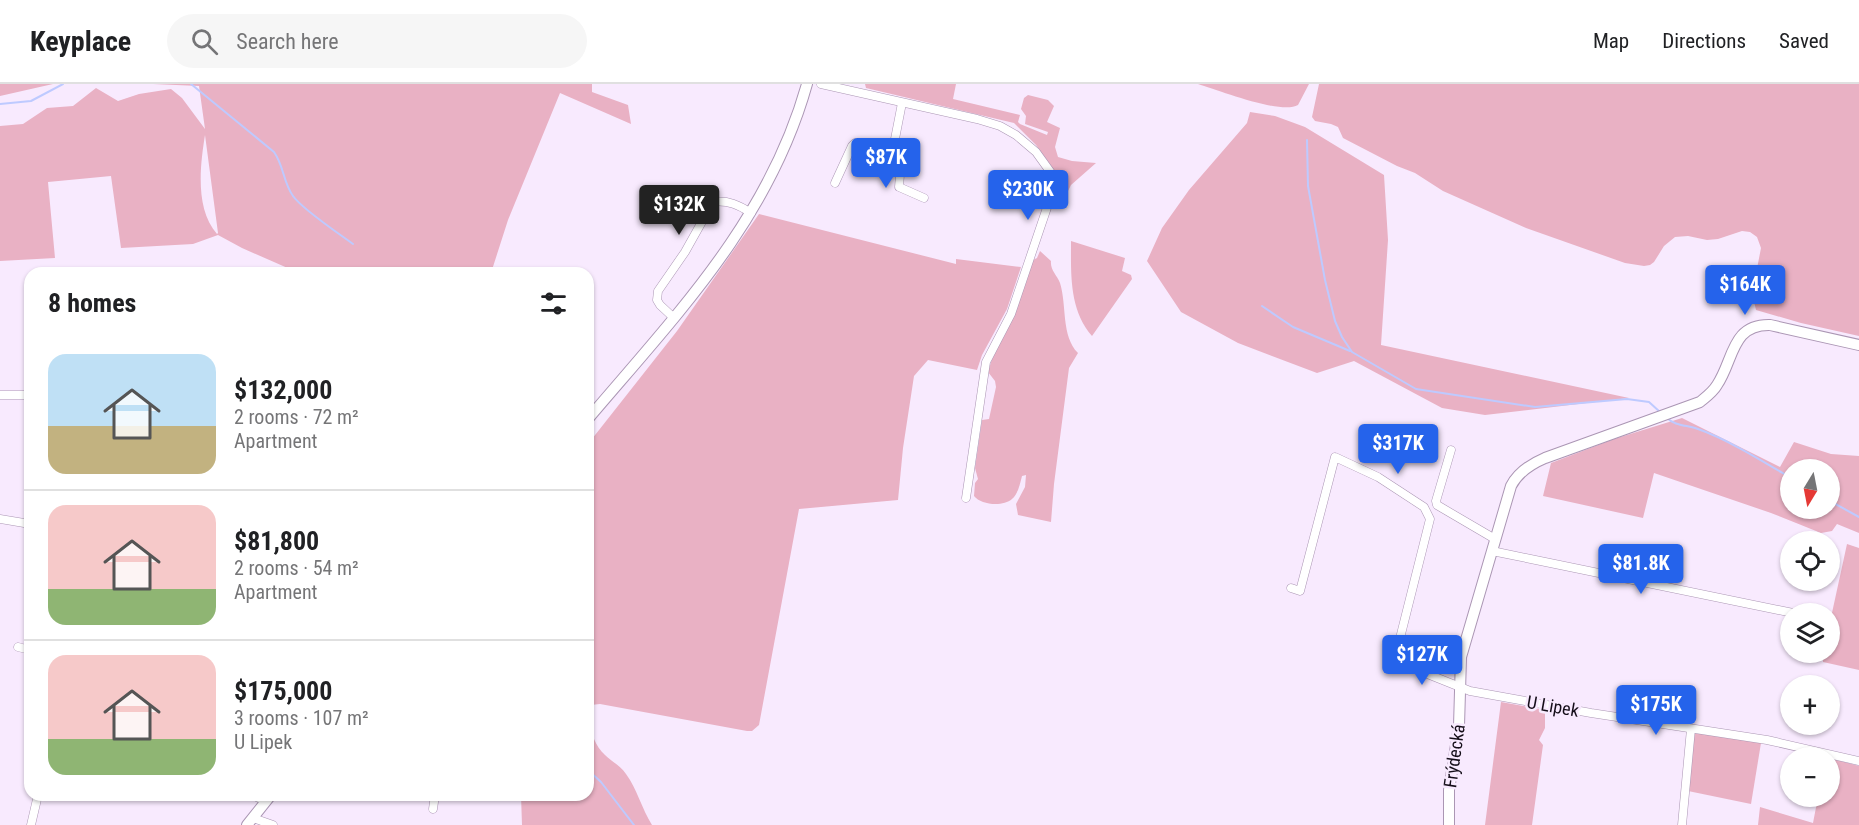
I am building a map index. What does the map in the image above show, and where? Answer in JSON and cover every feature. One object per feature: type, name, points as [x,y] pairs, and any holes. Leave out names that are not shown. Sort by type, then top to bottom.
[{"type":"street","points":[[594,412],[709,274],[751,213],[785,149],[807,84]]},
{"type":"street","points":[[821,84],[1000,126],[1016,135],[1036,152],[1054,177],[1053,193],[1011,314],[986,362],[966,498]]},
{"type":"street","points":[[902,103],[894,144],[901,162],[899,188],[924,198]]},
{"type":"street","points":[[835,183],[855,143],[885,146],[894,144]]},
{"type":"street","points":[[674,318],[657,300],[658,291],[686,252],[713,202],[732,203],[751,213]]},
{"type":"street","name":"Frýdecká","points":[[1449,825],[1449,790],[1459,726],[1461,657],[1511,486],[1524,470],[1545,458],[1693,405],[1718,384],[1737,341],[1747,331],[1756,327],[1770,325],[1859,345]]},
{"type":"street","points":[[0,395],[24,395]]},
{"type":"street","points":[[1451,450],[1436,501],[1437,506],[1495,539]]},
{"type":"street","name":"U Lipek","points":[[1299,591],[1335,458],[1378,477],[1424,507],[1430,519],[1395,658],[1470,691],[1767,740],[1859,762]]},
{"type":"street","points":[[0,519],[24,523]]},
{"type":"street","points":[[1492,550],[1780,610]]},
{"type":"street","points":[[18,647],[24,648]]},
{"type":"street","points":[[1682,825],[1691,729]]},
{"type":"street","points":[[31,825],[37,801]]},
{"type":"street","points":[[266,801],[250,821],[273,825]]},
{"type":"street","points":[[433,809],[434,801]]},
{"type":"shaded area","points":[[0,84],[53,84],[0,96]]},
{"type":"shaded area","points":[[153,84],[592,84],[592,92],[628,105],[631,124],[560,93],[508,220],[493,267],[285,267],[218,235],[193,244],[121,248],[111,176],[48,182],[55,258],[0,261],[0,126],[23,124],[47,108],[73,106],[96,88],[118,101],[139,94],[171,89],[182,98],[205,129],[199,86]],"holes":[[[205,135],[217,234],[210,224],[202,200],[201,173]]]},
{"type":"shaded area","points":[[865,84],[956,84],[953,99],[1020,115],[1018,122],[1020,124],[1047,135],[1048,132],[1025,124],[1026,116],[1021,109],[1024,98],[1028,95],[1048,100],[1054,106],[1047,122],[1060,128],[1055,147],[1058,157],[1096,163],[1071,185],[1066,195],[1054,170],[1036,145],[1014,123],[866,88]]},
{"type":"shaded area","points":[[1198,84],[1309,84],[1298,105],[1278,107]]},
{"type":"shaded area","points":[[1319,84],[1859,84],[1859,336],[1756,310],[1753,297],[1754,284],[1761,248],[1757,237],[1750,232],[1742,231],[1707,240],[1688,236],[1675,237],[1664,246],[1650,265],[1625,263],[1526,228],[1443,191],[1415,173],[1343,138],[1338,127],[1315,121],[1312,117]]},
{"type":"shaded area","points":[[1250,112],[1275,116],[1305,127],[1384,175],[1388,240],[1381,345],[1629,398],[1485,415],[1442,408],[1354,361],[1317,373],[1238,343],[1181,312],[1147,261],[1162,228],[1189,190],[1247,123]]},
{"type":"shaded area","points":[[759,214],[956,264],[956,259],[1021,267],[1007,309],[982,355],[977,370],[928,360],[914,376],[898,500],[799,509],[759,725],[752,731],[594,705],[594,436],[677,331]]},
{"type":"shaded area","points":[[1071,241],[1125,258],[1122,271],[1131,275],[1132,279],[1092,336],[1084,326],[1075,303]]},
{"type":"shaded area","points":[[1040,251],[1051,261],[1060,283],[1069,338],[1078,353],[1069,368],[1051,522],[1018,515],[1016,504],[1025,487],[1026,475],[1022,476],[1019,489],[1008,502],[987,503],[974,496],[975,483],[978,479],[975,468],[982,420],[989,419],[996,387],[995,381],[988,372],[1016,311],[1033,260],[1037,258]]},
{"type":"shaded area","points":[[1682,418],[1780,467],[1780,517],[1654,473],[1643,518],[1543,496],[1551,463],[1614,439]]},
{"type":"shaded area","points":[[1794,442],[1831,454],[1859,456],[1859,533],[1837,524],[1832,531],[1816,531],[1786,519],[1840,519],[1840,459],[1784,459]]},
{"type":"shaded area","points":[[1847,544],[1859,548],[1859,670],[1828,663],[1840,663],[1840,603],[1834,603],[1837,591],[1840,591],[1840,576]]},
{"type":"shaded area","points":[[1501,702],[1545,710],[1545,728],[1539,740],[1543,745],[1532,825],[1485,825]]},
{"type":"shaded area","points":[[1695,733],[1761,743],[1751,804],[1688,791],[1692,738]]},
{"type":"shaded area","points":[[594,740],[605,755],[626,774],[652,825],[522,825],[521,801],[594,801]]},
{"type":"shaded area","points":[[1840,761],[1859,766],[1859,825],[1758,825],[1760,807],[1813,823],[1816,807],[1840,807]]},
{"type":"waterway","points":[[0,104],[31,101],[63,84]]},
{"type":"waterway","points":[[191,84],[274,152],[293,196],[321,221],[353,244]]},
{"type":"waterway","points":[[1307,140],[1308,186],[1325,280],[1335,321],[1352,352],[1416,389],[1535,407],[1627,399],[1649,402],[1660,412]]},
{"type":"waterway","points":[[1262,306],[1293,327],[1350,351]]},
{"type":"waterway","points":[[1667,418],[1674,423],[1698,429],[1721,439],[1780,472]]},
{"type":"waterway","points":[[1840,507],[1859,517]]},
{"type":"waterway","points":[[594,776],[634,825]]}]
